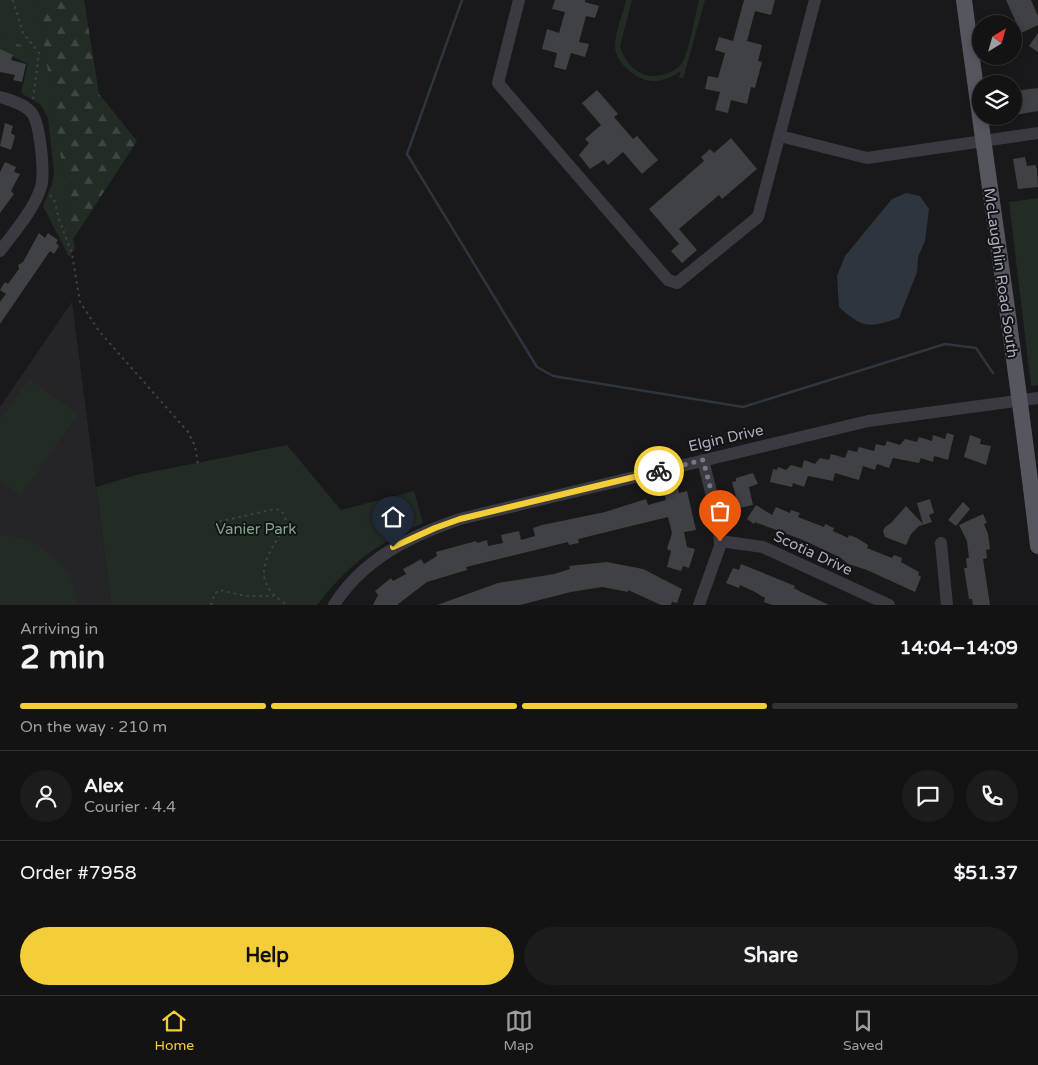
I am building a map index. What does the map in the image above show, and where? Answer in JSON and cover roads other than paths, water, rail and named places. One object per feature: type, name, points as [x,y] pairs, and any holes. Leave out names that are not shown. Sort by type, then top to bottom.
[{"type":"main road","name":"McLaughlin Road South","points":[[964,0],[982,140],[1020,400],[1038,546]]},
{"type":"street","points":[[519,0],[498,83],[672,283],[681,282],[758,217],[815,0]]},
{"type":"street","points":[[0,97],[31,112],[36,121],[43,176],[42,186],[33,204],[0,251]]},
{"type":"street","points":[[780,136],[867,158],[1038,133]]},
{"type":"street","name":"Elgin Drive","points":[[334,605],[361,570],[393,547],[460,519],[868,421],[1038,398]]},
{"type":"street","points":[[699,605],[720,546],[720,524],[703,460]]},
{"type":"street","name":"Scotia Drive","points":[[720,541],[763,547],[889,605]]},
{"type":"street","points":[[942,543],[947,605]]},
{"type":"waterway","points":[[462,0],[407,154],[537,367],[553,376],[743,407],[945,344],[976,348],[993,373]]},
{"type":"park label","name":"Vanier Park","points":[[256,529]]}]
